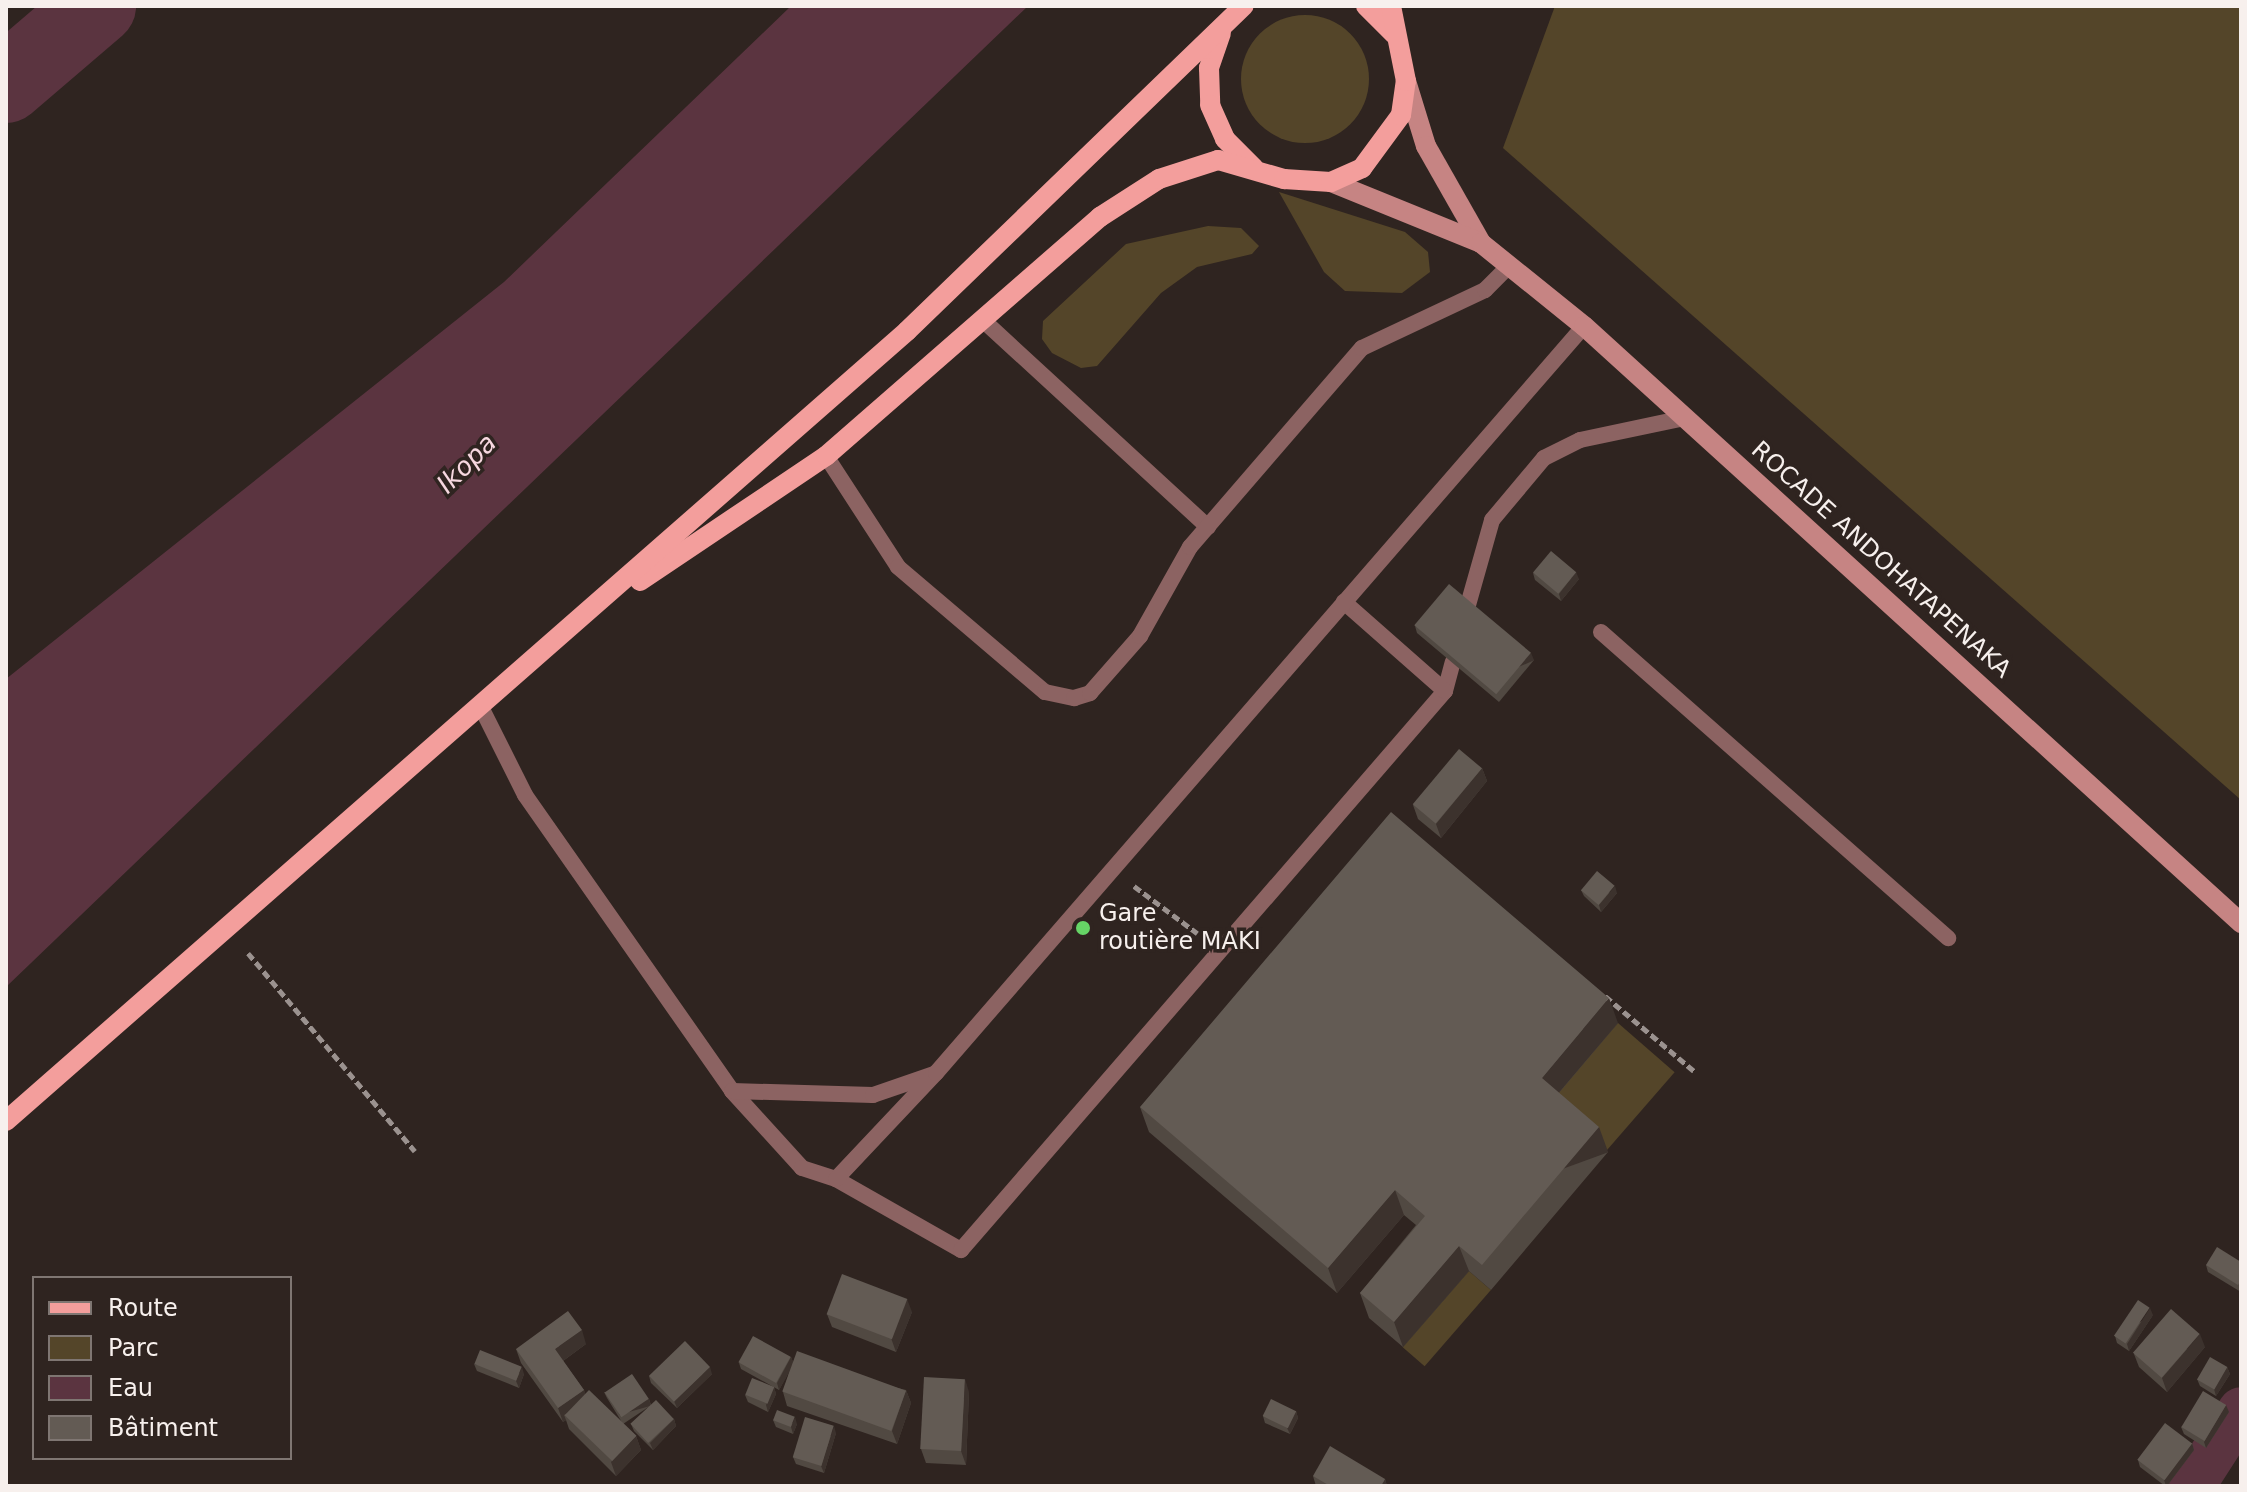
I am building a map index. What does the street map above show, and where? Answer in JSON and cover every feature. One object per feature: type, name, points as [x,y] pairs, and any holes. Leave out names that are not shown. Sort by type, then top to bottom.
[{"type":"main road","points":[[6,1121],[224,925],[596,609],[907,331],[1222,31],[1244,6]]},
{"type":"main road","points":[[1366,6],[1394,34]]},
{"type":"main road","points":[[1391,6],[1394,34],[1426,146],[1481,243]]},
{"type":"main road","points":[[1222,31],[1209,68],[1215,116],[1250,166],[1284,179]]},
{"type":"main road","points":[[1331,182],[1362,168],[1386,145],[1406,81]]},
{"type":"main road","points":[[596,609],[826,456],[985,322],[1100,217],[1159,179],[1218,160],[1284,179],[1331,182],[1481,243]]},
{"type":"main road","name":"ROCADE ANDOHATAPENAKA","points":[[1481,243],[1584,326],[2241,923]]},
{"type":"lane","points":[[826,456],[898,567],[1045,692],[1065,698],[1090,693],[1140,636],[1176,568],[1208,527],[1362,348],[1485,290],[1509,266]]},
{"type":"lane","points":[[985,322],[1208,527]]},
{"type":"lane","points":[[836,1179],[936,1073],[1584,326]]},
{"type":"lane","points":[[1468,605],[1492,520],[1544,458],[1580,440],[1684,418]]},
{"type":"lane","points":[[1344,602],[1445,691]]},
{"type":"lane","points":[[1601,632],[1948,938]]},
{"type":"lane","points":[[481,707],[525,795],[732,1091],[802,1168],[836,1179],[961,1250],[1445,691],[1453,662]]},
{"type":"lane","points":[[732,1091],[873,1095],[936,1073]]},
{"type":"path","points":[[1113,869],[1220,950]]},
{"type":"path","points":[[224,925],[415,1151]]},
{"type":"path","points":[[1598,990],[1694,1071]]},
{"type":"green space","points":[[1555,6],[2241,6],[2241,800],[1503,148]]},
{"type":"green space","points":[[1305,15],[1330,20],[1350,34],[1364,54],[1369,79],[1364,104],[1350,124],[1330,138],[1305,143],[1280,138],[1260,124],[1246,104],[1241,79],[1246,54],[1260,34],[1280,20]]},
{"type":"green space","points":[[1279,192],[1405,232],[1428,252],[1430,272],[1402,293],[1345,291],[1324,272]]},
{"type":"green space","points":[[1208,226],[1241,228],[1259,246],[1252,254],[1197,267],[1161,293],[1097,366],[1081,368],[1052,353],[1042,339],[1043,321],[1126,244]]},
{"type":"green space","points":[[1618,1023],[1675,1072],[1606,1151],[1550,1101]]},
{"type":"green space","points":[[1469,1271],[1491,1290],[1425,1366],[1403,1347]]},
{"type":"water","points":[[791,6],[1028,6],[6,987],[6,679],[504,282]]},
{"type":"building","points":[[1551,551],[1576,572],[1558,594],[1533,572]]},
{"type":"building","points":[[1449,584],[1531,653],[1496,694],[1414,625]]},
{"type":"building","points":[[1459,749],[1482,768],[1436,823],[1413,804]]},
{"type":"building","points":[[1391,812],[1609,998],[1542,1078],[1599,1127],[1482,1265],[1459,1246],[1394,1322],[1360,1293],[1425,1216],[1395,1190],[1328,1268],[1140,1107]]},
{"type":"building","points":[[1597,871],[1615,886],[1599,905],[1581,890]]},
{"type":"building","points":[[2217,1247],[2241,1262],[2241,1281],[2238,1285],[2206,1265]]},
{"type":"building","points":[[842,1274],[907,1299],[892,1339],[827,1314]]},
{"type":"building","points":[[2138,1300],[2150,1308],[2126,1343],[2114,1336]]},
{"type":"building","points":[[2171,1309],[2200,1334],[2162,1378],[2133,1353]]},
{"type":"building","points":[[568,1311],[582,1330],[555,1349],[584,1390],[558,1408],[516,1349]]},
{"type":"building","points":[[753,1336],[791,1357],[776,1383],[738,1362]]},
{"type":"building","points":[[685,1341],[710,1367],[674,1402],[649,1376]]},
{"type":"building","points":[[480,1350],[522,1367],[516,1381],[474,1364]]},
{"type":"building","points":[[797,1351],[906,1391],[891,1431],[782,1391]]},
{"type":"building","points":[[2210,1357],[2227,1367],[2214,1390],[2197,1380]]},
{"type":"building","points":[[632,1374],[649,1399],[621,1417],[605,1392]]},
{"type":"building","points":[[924,1377],[965,1379],[961,1451],[920,1449]]},
{"type":"building","points":[[752,1378],[774,1387],[768,1404],[745,1395]]},
{"type":"building","points":[[589,1390],[636,1436],[612,1461],[565,1415]]},
{"type":"building","points":[[2203,1391],[2226,1405],[2205,1441],[2181,1427]]},
{"type":"building","points":[[1271,1399],[1296,1411],[1288,1428],[1263,1416]]},
{"type":"building","points":[[656,1400],[674,1419],[648,1443],[630,1424]]},
{"type":"building","points":[[777,1410],[795,1417],[791,1427],[773,1420]]},
{"type":"building","points":[[805,1417],[834,1426],[821,1466],[793,1457]]},
{"type":"building","points":[[2165,1423],[2192,1443],[2164,1480],[2137,1460]]},
{"type":"building","points":[[1330,1446],[1385,1479],[1381,1486],[1330,1486],[1313,1476]]},
{"type":"waterway","name":"Ikopa","points":[[6,84],[97,6]]},
{"type":"waterway","points":[[2192,1486],[2241,1410]]},
{"type":"place","name":"Gare routière MAKI","points":[[1083,928]]}]
